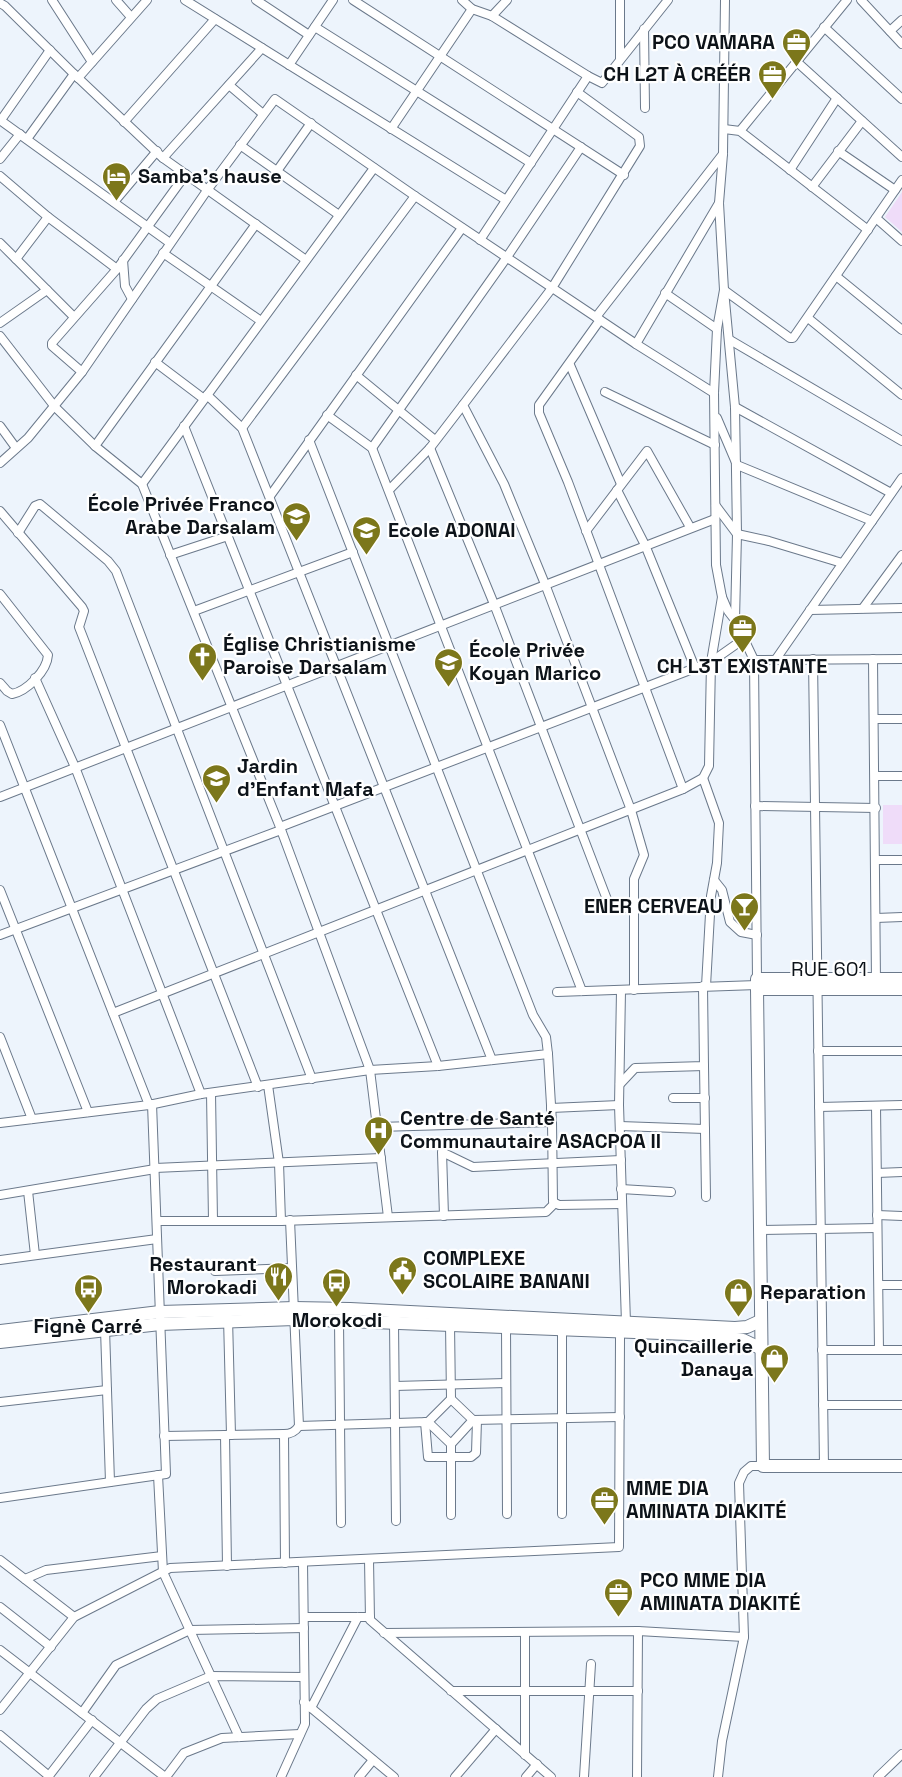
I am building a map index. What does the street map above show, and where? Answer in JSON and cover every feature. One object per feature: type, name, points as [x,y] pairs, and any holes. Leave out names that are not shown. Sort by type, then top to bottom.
[{"type":"street","points":[[52,0],[92,62]]},
{"type":"street","points":[[116,0],[131,17]]},
{"type":"street","points":[[0,159],[24,137],[76,76],[92,62],[147,0]]},
{"type":"street","points":[[185,0],[506,200]]},
{"type":"street","points":[[256,0],[309,35]]},
{"type":"street","points":[[289,65],[333,0]]},
{"type":"street","points":[[353,0],[624,175]]},
{"type":"street","points":[[462,0],[472,9],[492,16],[599,82],[604,81],[668,0]]},
{"type":"street","points":[[492,16],[507,0]]},
{"type":"street","points":[[620,0],[620,60]]},
{"type":"street","points":[[725,0],[724,129],[719,203],[724,290],[735,407],[737,534],[735,620]]},
{"type":"street","points":[[740,131],[847,0]]},
{"type":"street","points":[[861,0],[902,44]]},
{"type":"street","points":[[0,3],[160,154],[306,260]]},
{"type":"street","points":[[391,129],[472,9]]},
{"type":"street","points":[[124,122],[215,19]]},
{"type":"street","points":[[890,31],[902,20]]},
{"type":"street","points":[[315,27],[531,163]]},
{"type":"street","points":[[824,27],[902,99]]},
{"type":"street","points":[[644,28],[645,108]]},
{"type":"street","points":[[114,202],[229,85],[262,48]]},
{"type":"street","points":[[50,50],[0,120],[170,243]]},
{"type":"street","points":[[796,62],[902,158]]},
{"type":"street","points":[[480,240],[588,76]]},
{"type":"street","points":[[229,85],[263,114]]},
{"type":"street","points":[[389,490],[432,444],[552,288],[640,147],[639,137],[577,92]]},
{"type":"street","points":[[790,170],[837,98]]},
{"type":"street","points":[[0,463],[55,407],[82,372],[208,189],[273,100],[277,99],[462,228],[714,393]]},
{"type":"street","points":[[812,187],[861,121]]},
{"type":"street","points":[[277,171],[311,123]]},
{"type":"street","points":[[724,129],[740,131],[868,230]]},
{"type":"street","points":[[240,145],[339,215]]},
{"type":"street","points":[[372,448],[507,257],[581,147]]},
{"type":"street","points":[[838,151],[895,190]]},
{"type":"street","points":[[683,789],[539,413],[539,405],[570,365],[598,319],[723,154]]},
{"type":"street","points":[[142,484],[374,168]]},
{"type":"street","points":[[82,372],[51,344],[117,269],[146,226],[186,174]]},
{"type":"street","points":[[0,176],[48,217],[117,269]]},
{"type":"street","points":[[724,290],[793,338],[902,180]]},
{"type":"street","points":[[242,428],[415,196]]},
{"type":"street","points":[[636,344],[719,203]]},
{"type":"street","points":[[16,259],[48,217]]},
{"type":"street","points":[[876,218],[902,242]]},
{"type":"street","points":[[95,446],[256,224]]},
{"type":"street","points":[[270,496],[462,228]]},
{"type":"street","points":[[0,243],[74,317]]},
{"type":"street","points":[[163,253],[261,321]]},
{"type":"street","points":[[123,260],[126,286],[132,299]]},
{"type":"street","points":[[836,276],[902,330]]},
{"type":"street","points":[[0,323],[47,290]]},
{"type":"street","points":[[724,290],[717,328],[714,393],[716,565],[722,597],[745,638],[754,660],[763,1466]]},
{"type":"street","points":[[665,293],[717,328]]},
{"type":"street","points":[[808,318],[902,395]]},
{"type":"street","points":[[0,336],[55,407],[95,446],[142,484],[280,828],[370,1070],[388,1217]]},
{"type":"street","points":[[730,340],[902,441]]},
{"type":"street","points":[[155,362],[206,397],[242,428],[492,1060]]},
{"type":"street","points":[[570,365],[695,668]]},
{"type":"street","points":[[356,375],[400,410],[432,444],[608,902],[615,908],[634,909]]},
{"type":"street","points":[[605,392],[715,445]]},
{"type":"street","points":[[463,405],[504,484],[545,584],[631,810],[644,855],[634,879],[634,990]]},
{"type":"street","points":[[735,407],[891,493]]},
{"type":"street","points":[[715,413],[736,465],[872,521]]},
{"type":"street","points":[[327,415],[372,448],[582,991]]},
{"type":"street","points":[[0,426],[16,448]]},
{"type":"street","points":[[184,426],[438,1066]]},
{"type":"street","points":[[309,440],[533,1015],[546,1037],[552,1122],[552,1199],[555,1203]]},
{"type":"street","points":[[586,531],[645,452],[649,452],[690,527]]},
{"type":"street","points":[[776,659],[902,478]]},
{"type":"street","points":[[18,532],[35,506],[40,504],[108,561],[116,571],[312,1079]]},
{"type":"street","points":[[716,506],[737,534],[842,563]]},
{"type":"street","points":[[0,511],[84,611],[79,627],[258,1087]]},
{"type":"street","points":[[0,797],[715,519]]},
{"type":"street","points":[[170,555],[228,536]]},
{"type":"street","points":[[194,611],[353,552]]},
{"type":"street","points":[[863,608],[898,566],[902,555]]},
{"type":"street","points":[[0,594],[48,656],[48,662],[18,693],[7,692],[0,683]]},
{"type":"street","points":[[113,1013],[631,810],[683,789],[703,778],[709,766],[711,662],[722,597]]},
{"type":"street","points":[[810,610],[902,608]]},
{"type":"street","points":[[0,935],[224,851],[335,805],[711,662],[745,638]]},
{"type":"street","points":[[813,659],[824,1466]]},
{"type":"street","points":[[873,659],[876,984]]},
{"type":"street","points":[[754,660],[902,659]]},
{"type":"street","points":[[35,678],[75,767],[201,1094]]},
{"type":"street","points":[[874,719],[902,719]]},
{"type":"street","points":[[0,725],[151,1105],[166,1474],[0,1498]]},
{"type":"street","points":[[875,776],[902,776]]},
{"type":"street","points":[[703,778],[719,823],[704,986],[706,1197]]},
{"type":"street","points":[[755,806],[876,808]]},
{"type":"street","points":[[876,860],[902,860]]},
{"type":"street","points":[[714,880],[722,890],[730,922],[741,932],[757,935]]},
{"type":"street","points":[[0,890],[88,1112]]},
{"type":"street","points":[[876,918],[902,917]]},
{"type":"street","name":"RUE 601","points":[[757,984],[876,984],[902,979]]},
{"type":"street","points":[[557,992],[757,984]]},
{"type":"street","name":"RUE 601","points":[[876,984],[902,989]]},
{"type":"street","points":[[621,990],[619,1105],[626,1323]]},
{"type":"street","points":[[0,1037],[33,1119]]},
{"type":"street","points":[[818,1051],[902,1051]]},
{"type":"street","points":[[0,1123],[151,1105],[201,1094],[370,1070],[438,1066],[548,1054]]},
{"type":"street","points":[[620,1084],[635,1068],[704,1066]]},
{"type":"street","points":[[164,1436],[284,1434],[294,1432],[299,1426],[292,1268],[268,1085]]},
{"type":"street","points":[[211,1093],[213,1221]]},
{"type":"street","points":[[673,1098],[705,1098]]},
{"type":"street","points":[[551,1108],[619,1105]]},
{"type":"street","points":[[876,1106],[879,1350]]},
{"type":"street","points":[[819,1107],[902,1106]]},
{"type":"street","points":[[378,1127],[552,1122]]},
{"type":"street","points":[[620,1126],[705,1129]]},
{"type":"street","points":[[444,1216],[442,1152],[473,1167],[621,1160]]},
{"type":"street","points":[[0,1195],[155,1169],[381,1158]]},
{"type":"street","points":[[877,1173],[902,1173]]},
{"type":"street","points":[[621,1189],[671,1192]]},
{"type":"street","points":[[28,1191],[35,1256]]},
{"type":"street","points":[[157,1221],[444,1216],[546,1212],[555,1203],[622,1204]]},
{"type":"street","points":[[877,1215],[902,1216]]},
{"type":"street","points":[[759,1230],[877,1228]]},
{"type":"street","points":[[0,1260],[157,1239]]},
{"type":"street","points":[[215,1271],[292,1268]]},
{"type":"street","points":[[879,1285],[902,1285]]},
{"type":"street","points":[[0,1331],[160,1318],[294,1314],[350,1309],[735,1328],[747,1327],[760,1321]]},
{"type":"street","points":[[294,1314],[339,1320],[688,1334],[743,1340],[762,1349]]},
{"type":"street","points":[[226,1566],[228,1316]]},
{"type":"street","points":[[0,1342],[105,1329],[160,1318]]},
{"type":"street","points":[[339,1320],[341,1523]]},
{"type":"street","points":[[394,1322],[396,1521]]},
{"type":"street","points":[[299,1426],[427,1422],[451,1398],[450,1324]]},
{"type":"street","points":[[506,1327],[507,1514]]},
{"type":"street","points":[[105,1329],[110,1482]]},
{"type":"street","points":[[562,1329],[562,1514]]},
{"type":"street","points":[[0,1710],[74,1617],[170,1568],[619,1547],[620,1338]]},
{"type":"street","points":[[822,1350],[902,1350]]},
{"type":"street","points":[[395,1386],[506,1383]]},
{"type":"street","points":[[0,1402],[107,1390]]},
{"type":"street","points":[[427,1422],[428,1457],[451,1458],[475,1455],[475,1420],[451,1398]]},
{"type":"street","points":[[823,1406],[902,1405]]},
{"type":"street","points":[[451,1515],[451,1444],[475,1420],[620,1417]]},
{"type":"street","points":[[427,1422],[451,1444]]},
{"type":"street","points":[[284,1434],[285,1563]]},
{"type":"street","points":[[718,1777],[722,1741],[744,1637],[739,1483],[744,1472],[751,1466],[902,1466]]},
{"type":"street","points":[[158,1475],[163,1572],[239,1737]]},
{"type":"street","points":[[25,1579],[46,1570],[162,1556]]},
{"type":"street","points":[[369,1559],[370,1620],[551,1777]]},
{"type":"street","points":[[0,1560],[74,1617]]},
{"type":"street","points":[[281,1777],[305,1724],[308,1705],[304,1677],[303,1562]]},
{"type":"street","points":[[0,1607],[51,1647]]},
{"type":"street","points":[[304,1617],[370,1617]]},
{"type":"street","points":[[308,1705],[358,1617]]},
{"type":"street","points":[[82,1713],[116,1665],[190,1630],[304,1628]]},
{"type":"street","points":[[384,1633],[638,1631],[744,1637]]},
{"type":"street","points":[[637,1777],[638,1631]]},
{"type":"street","points":[[525,1632],[525,1755]]},
{"type":"street","points":[[0,1650],[166,1777],[184,1753],[222,1738],[300,1734]]},
{"type":"street","points":[[584,1777],[591,1664]]},
{"type":"street","points":[[94,1777],[146,1709],[157,1699],[211,1676],[304,1677]]},
{"type":"street","points":[[451,1691],[638,1691]]},
{"type":"street","points":[[308,1705],[394,1777]]},
{"type":"street","points":[[0,1735],[49,1776],[92,1720]]},
{"type":"street","points":[[455,1777],[496,1729]]},
{"type":"street","points":[[878,1777],[902,1754]]},
{"type":"street","points":[[359,1777],[373,1760]]},
{"type":"street","points":[[526,1777],[537,1764]]},
{"type":"shaded area","points":[[902,192],[902,232],[885,217]]},
{"type":"shaded area","points":[[883,805],[902,805],[902,844],[883,844]]},
{"type":"place","name":"PCO VAMARA","points":[[796,68]]},
{"type":"place","name":"CH L2T À CRÉÉR","points":[[772,100]]},
{"type":"place","name":"Samba's hause","points":[[117,202]]},
{"type":"place","name":"École Privée Franco Arabe Darsalam","points":[[296,542]]},
{"type":"place","name":"Ecole ADONAI","points":[[367,556]]},
{"type":"place","name":"CH L3T EXISTANTE","points":[[742,654]]},
{"type":"place","name":"Église Christianisme Paroise Darsalam","points":[[202,682]]},
{"type":"place","name":"École Privée Koyan Marico","points":[[448,688]]},
{"type":"place","name":"Jardin d'Enfant Mafa","points":[[216,804]]},
{"type":"place","name":"ENER CERVEAU","points":[[744,932]]},
{"type":"place","name":"Centre de Santé Communautaire ASACPOA II","points":[[379,1156]]},
{"type":"place","name":"COMPLEXE SCOLAIRE BANANI","points":[[402,1296]]},
{"type":"place","name":"Restaurant Morokadi","points":[[278,1302]]},
{"type":"place","name":"Morokodi","points":[[337,1308]]},
{"type":"place","name":"Fignè Carré","points":[[88,1314]]},
{"type":"place","name":"Reparation","points":[[739,1318]]},
{"type":"place","name":"Quincaillerie Danaya","points":[[774,1384]]},
{"type":"place","name":"MME DIA AMINATA DIAKITÉ","points":[[605,1526]]},
{"type":"place","name":"PCO MME DIA AMINATA DIAKITÉ","points":[[619,1618]]}]
